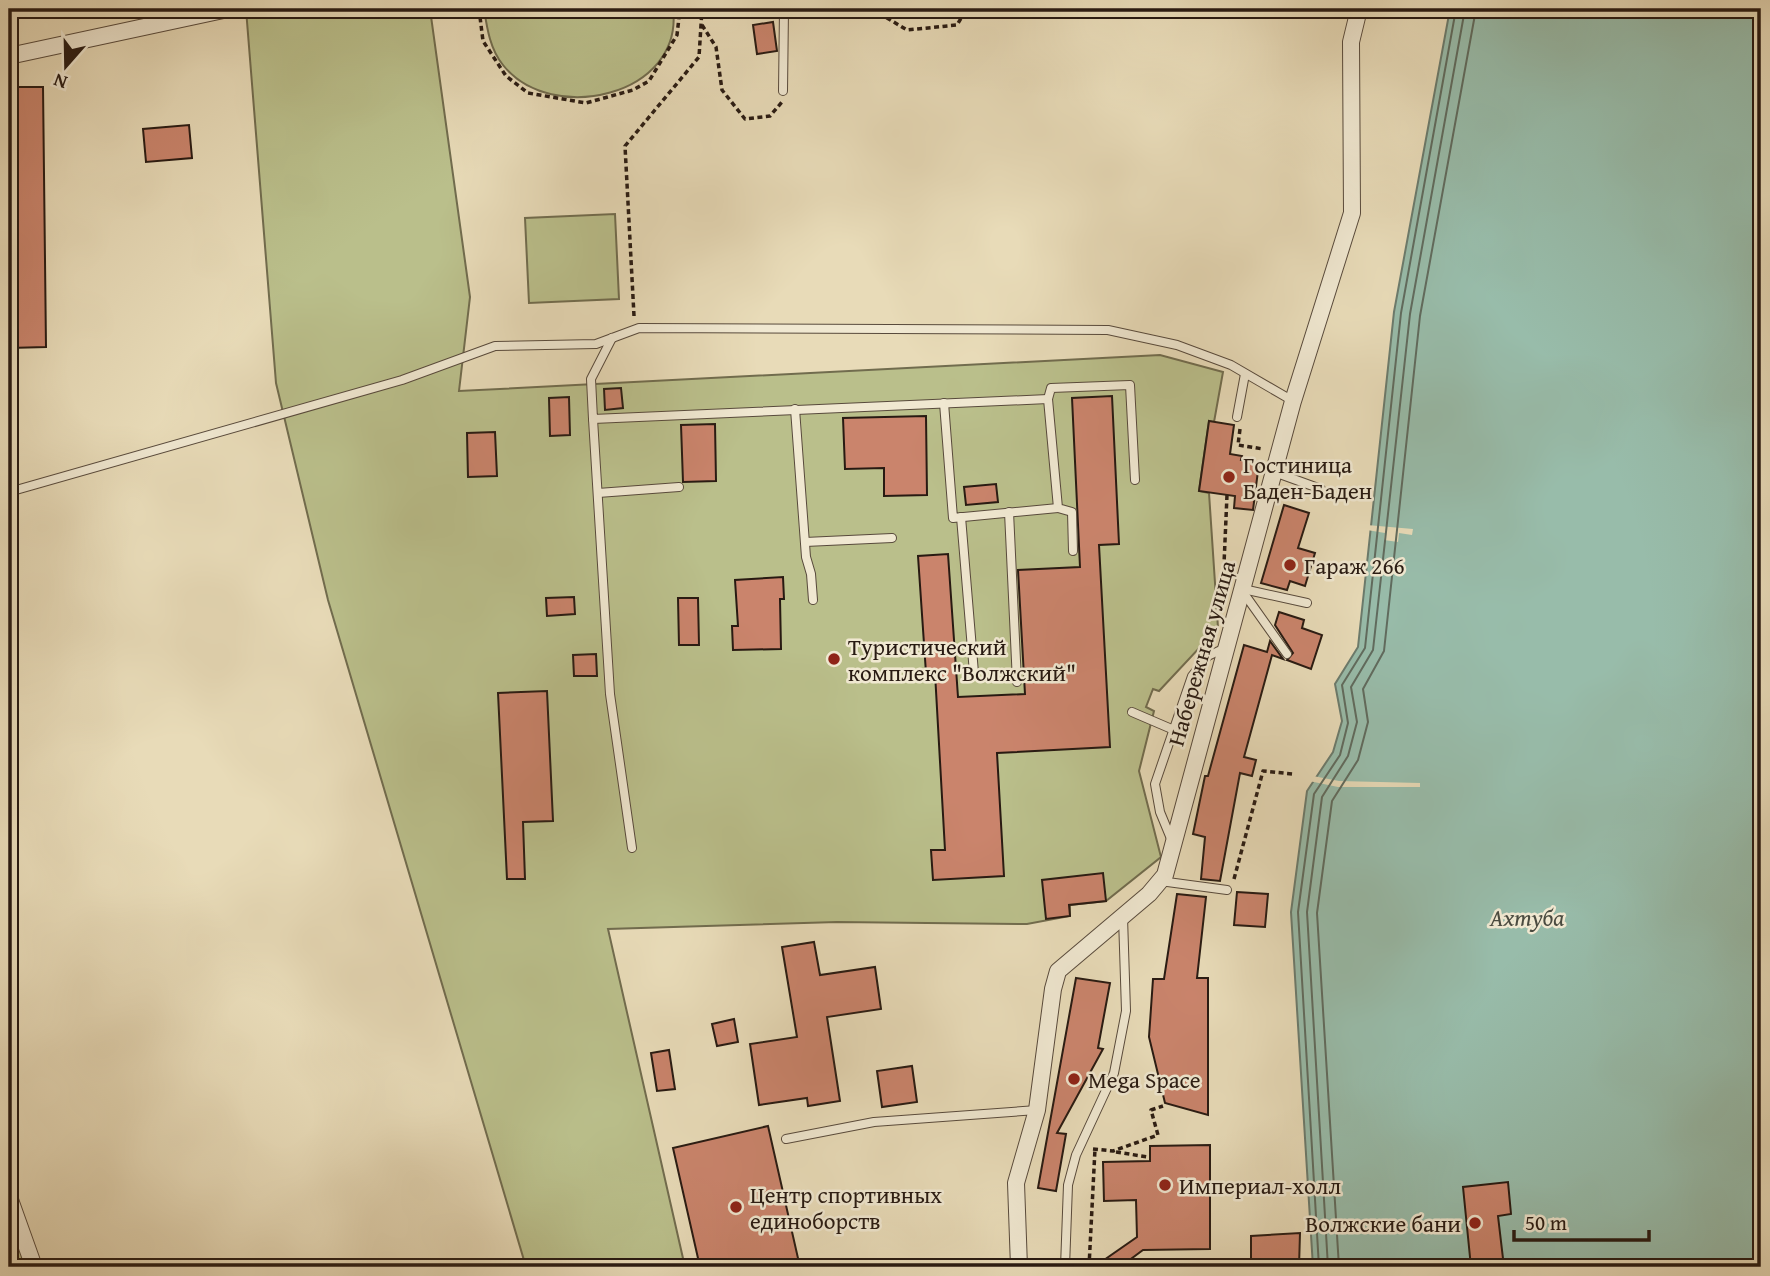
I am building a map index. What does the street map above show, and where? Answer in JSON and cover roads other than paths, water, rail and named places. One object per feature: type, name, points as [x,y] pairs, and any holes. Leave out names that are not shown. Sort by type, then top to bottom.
[{"type":"street","points":[[9,56],[228,9]]},
{"type":"street","name":"Набережная улица","points":[[1019,1267],[1016,1183],[1037,1110],[1052,989],[1058,971],[1160,881],[1175,848],[1198,746],[1243,591],[1293,401],[1352,213],[1351,42],[1359,9]]},
{"type":"street","points":[[9,1197],[34,1267]]},
{"type":"lane","points":[[783,91],[784,9]]},
{"type":"lane","points":[[9,492],[402,380],[495,346],[596,344],[635,330],[785,327],[1108,330],[1178,345],[1231,365],[1293,401]]},
{"type":"lane","points":[[612,338],[591,379],[610,694],[632,848]]},
{"type":"lane","points":[[1237,417],[1244,374]]},
{"type":"lane","points":[[1058,508],[1048,399],[1051,388],[1130,384],[1135,480]]},
{"type":"lane","points":[[593,419],[1048,399]]},
{"type":"lane","points":[[944,404],[953,518],[1058,508],[1072,512],[1073,551]]},
{"type":"lane","points":[[796,410],[805,542],[813,600]]},
{"type":"lane","points":[[1274,472],[1321,489]]},
{"type":"lane","points":[[598,493],[679,487]]},
{"type":"lane","points":[[1009,512],[1017,682]]},
{"type":"lane","points":[[961,517],[974,673]]},
{"type":"lane","points":[[805,542],[892,538]]},
{"type":"lane","points":[[1243,591],[1307,603]]},
{"type":"lane","points":[[1243,591],[1287,654]]},
{"type":"lane","points":[[1175,848],[1160,812],[1155,784],[1192,676],[1208,656],[1227,647]]},
{"type":"lane","points":[[1132,712],[1174,730]]},
{"type":"lane","points":[[1160,881],[1227,890]]},
{"type":"lane","points":[[1065,1267],[1068,1185],[1080,1147],[1114,1073],[1126,1011],[1123,915]]},
{"type":"lane","points":[[786,1139],[874,1122],[1037,1110]]},
{"type":"lane","points":[[1162,1267],[1208,1264]]},
{"type":"water","name":"Ахтуба","points":[[1450,9],[1761,9],[1761,1267],[1313,1267],[1291,912],[1307,791],[1333,752],[1342,721],[1335,684],[1358,647],[1394,312]]},
{"type":"place","name":"Гостиница Баден-Баден","points":[[1229,477]]},
{"type":"place","name":"Гараж 266","points":[[1290,565]]},
{"type":"place","name":"Туристический комплекс \"Волжский\"","points":[[834,659]]},
{"type":"place","name":"Mega Space","points":[[1074,1079]]},
{"type":"place","name":"Империал-холл","points":[[1165,1185]]},
{"type":"place","name":"Центр спортивных единоборств","points":[[736,1207]]},
{"type":"place","name":"Волжские бани","points":[[1475,1223]]}]
